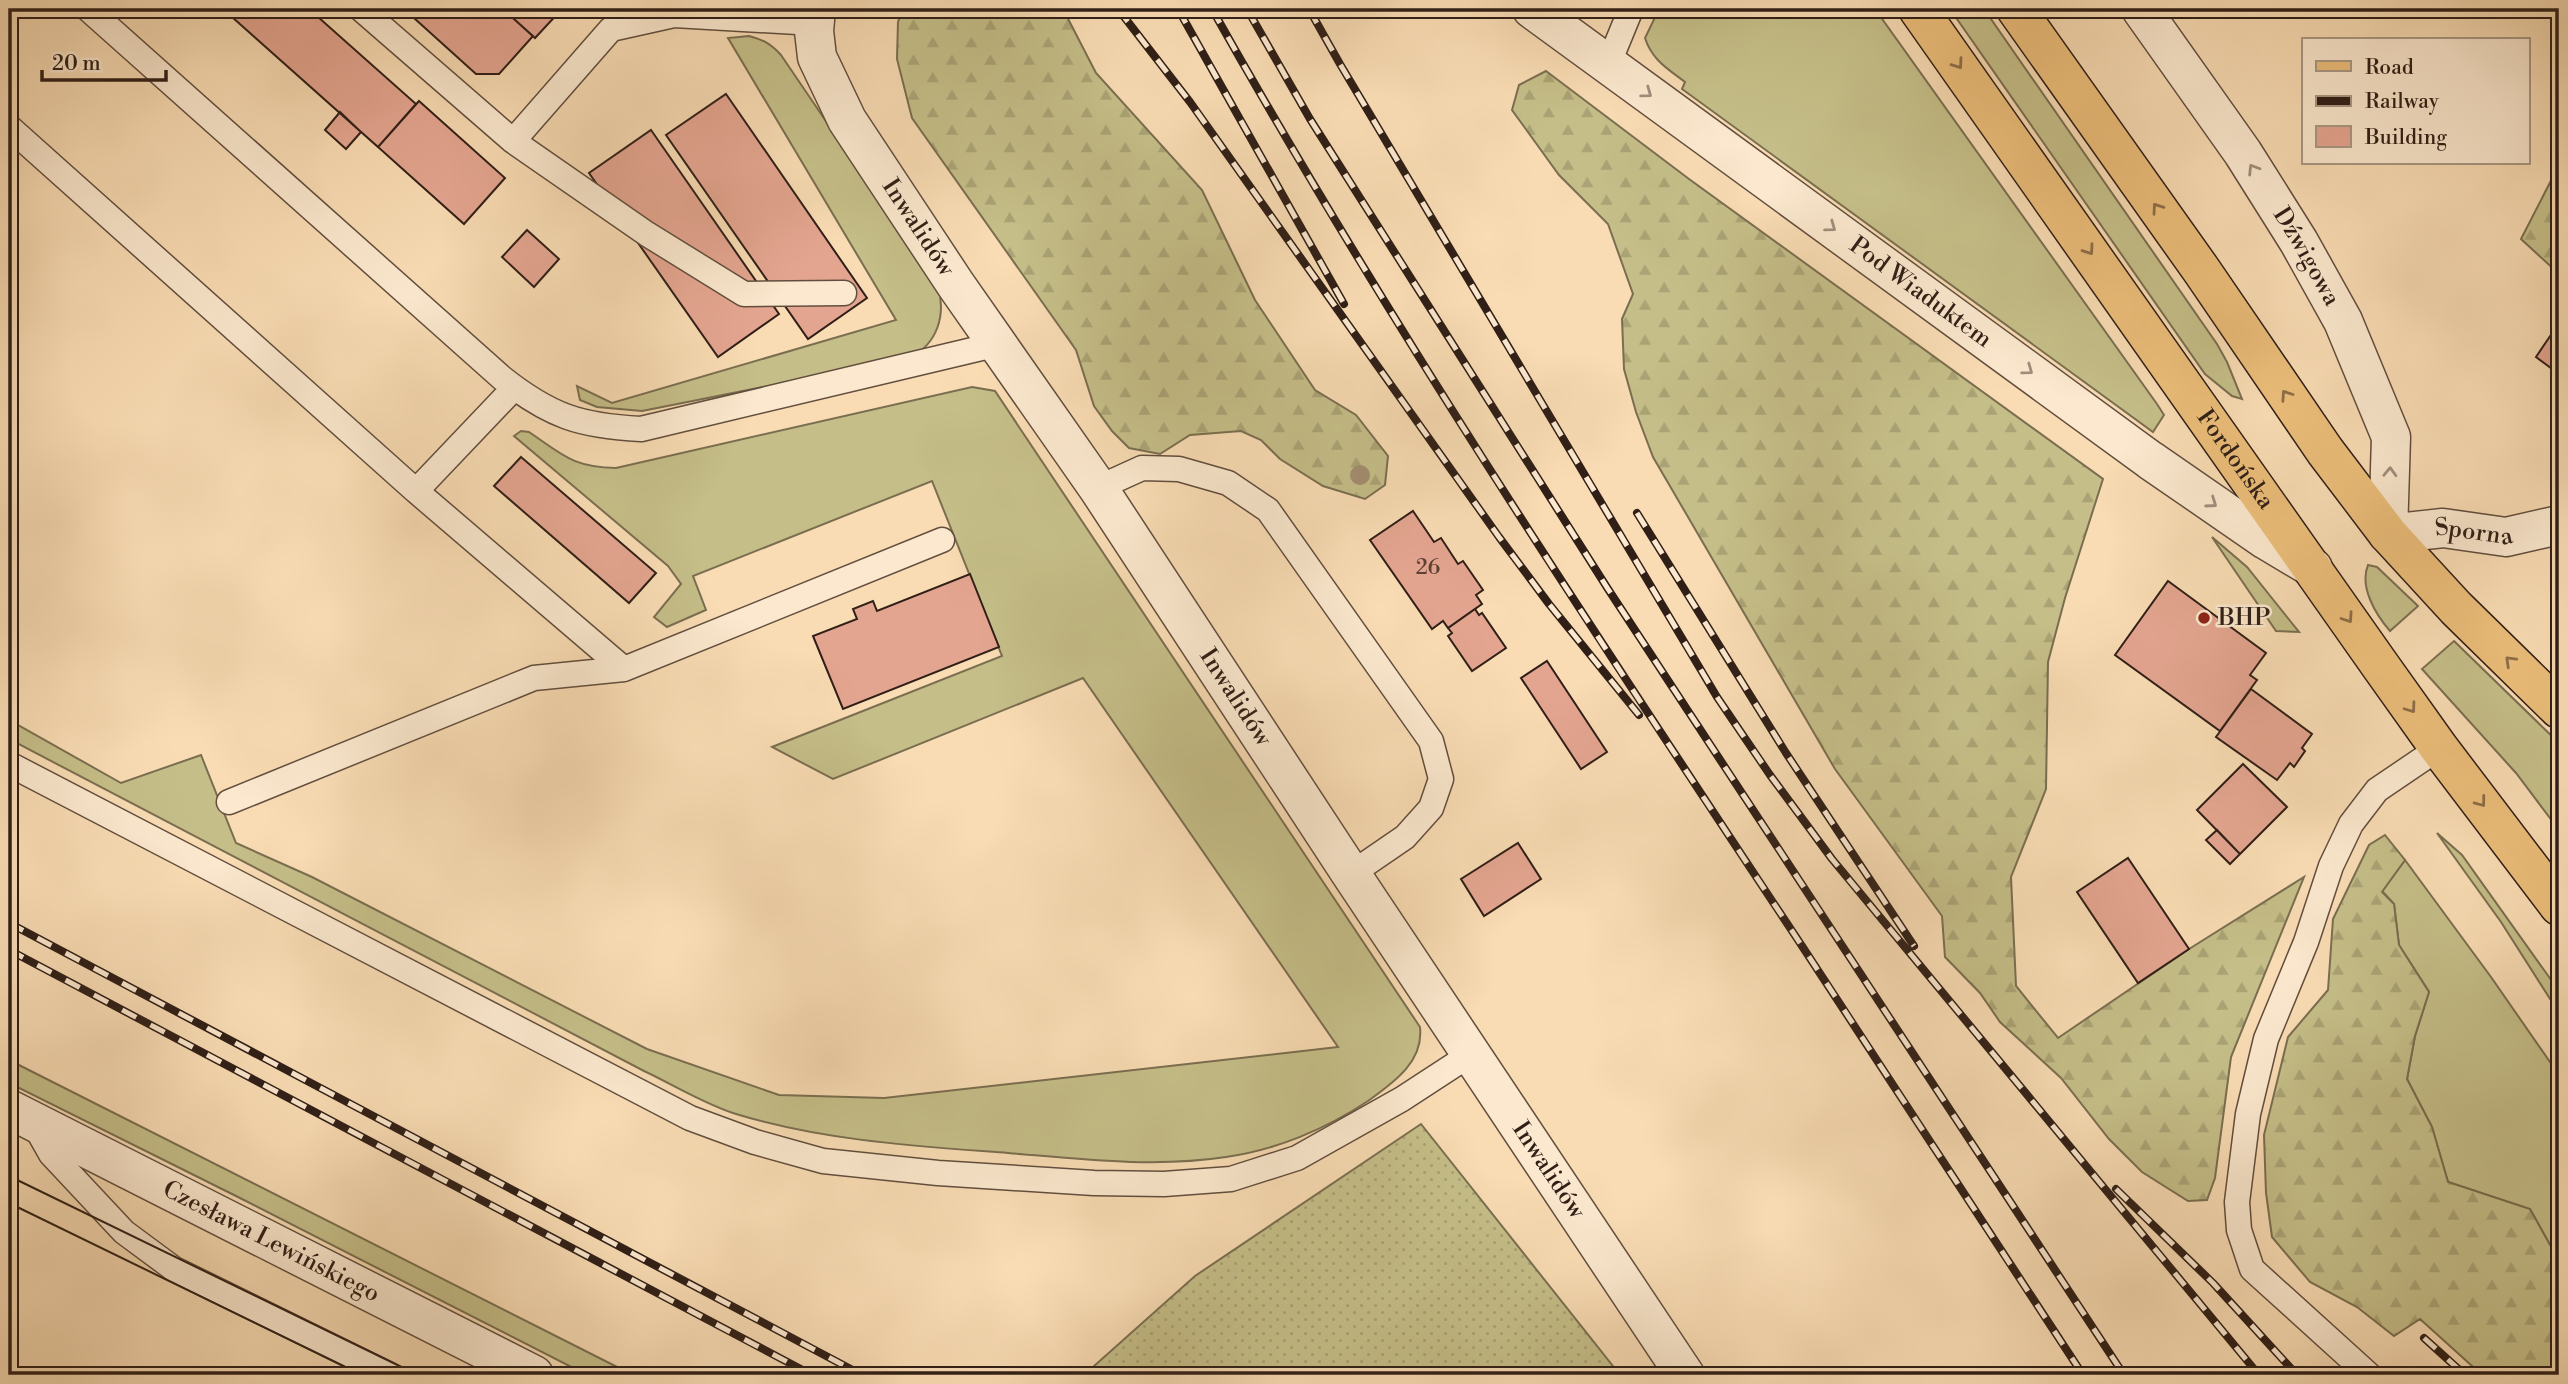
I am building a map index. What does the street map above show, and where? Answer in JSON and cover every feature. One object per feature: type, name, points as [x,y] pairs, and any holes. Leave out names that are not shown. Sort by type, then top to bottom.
[{"type":"main road","name":"Fordońska","points":[[1919,9],[2439,748],[2559,906]]},
{"type":"main road","points":[[2016,9],[2202,271],[2325,451],[2388,534],[2455,608],[2559,709]]},
{"type":"street","name":"Pod Wiaduktem","points":[[1532,9],[2150,460],[2266,540],[2313,568]]},
{"type":"street","name":"Dźwigowa","points":[[2141,9],[2250,164],[2299,242],[2343,321],[2392,437],[2388,534]]},
{"type":"street","name":"Inwalidów","points":[[815,16],[817,57],[847,120],[1098,488],[1685,1375]]},
{"type":"street","name":"Sporna","points":[[2388,534],[2443,528],[2506,537],[2559,525]]},
{"type":"street","name":"Czesława Lewińskiego","points":[[20,1115],[534,1375]]},
{"type":"lane","points":[[88,9],[514,388],[565,417],[600,427],[641,429],[998,344]]},
{"type":"lane","points":[[361,9],[513,141],[647,234],[744,294],[844,293]]},
{"type":"lane","points":[[1608,65],[1631,9]]},
{"type":"lane","points":[[513,141],[611,29],[674,15],[815,16]]},
{"type":"lane","points":[[9,127],[416,491],[624,669]]},
{"type":"lane","points":[[416,491],[514,388]]},
{"type":"lane","points":[[1098,488],[1142,468],[1179,469],[1228,483],[1268,510],[1430,741],[1441,779],[1431,808],[1405,836],[1351,874]]},
{"type":"lane","points":[[229,802],[534,678],[624,669],[942,540]]},
{"type":"lane","points":[[2369,1375],[2252,1269],[2239,1230],[2239,1191],[2248,1114],[2266,1039],[2306,942],[2332,866],[2351,824],[2377,790],[2439,748]]},
{"type":"lane","points":[[9,764],[690,1118],[755,1142],[823,1161],[1094,1183],[1164,1184],[1231,1179],[1297,1158],[1402,1100],[1471,1054]]},
{"type":"lane","points":[[20,1115],[51,1154],[124,1232],[173,1269],[390,1375]]},
{"type":"green space","points":[[903,9],[1063,9],[1096,73],[1202,190],[1255,300],[1315,390],[1356,415],[1388,456],[1385,485],[1365,499],[1323,486],[1280,459],[1261,440],[1241,431],[1190,435],[1160,454],[1129,448],[1112,431],[1094,406],[1076,350],[912,118],[897,59],[898,22]]},
{"type":"green space","points":[[1659,9],[1875,9],[2157,404],[2164,415],[2153,432],[1682,89],[1685,82],[1656,58],[1645,38]]},
{"type":"green space","points":[[1950,9],[1984,9],[2217,344],[2242,399],[2232,396],[2205,374]]},
{"type":"green space","points":[[749,36],[767,43],[781,55],[938,286],[941,307],[938,327],[920,352],[910,358],[642,411],[597,407],[580,400],[577,386],[612,403],[896,320],[728,38]]},
{"type":"green space","points":[[1546,71],[1689,179],[2103,479],[2065,598],[2048,662],[2046,789],[2011,877],[2016,986],[2058,1038],[2189,949],[2304,877],[2231,1057],[2215,1178],[2207,1200],[2188,1201],[2142,1172],[2109,1139],[2061,1078],[2000,1022],[1980,993],[1945,957],[1942,916],[1835,769],[1653,457],[1624,369],[1622,319],[1633,294],[1608,224],[1559,175],[1512,110],[1519,85]]},
{"type":"green space","points":[[2559,165],[2559,274],[2521,239]]},
{"type":"green space","points":[[972,387],[995,391],[1420,1027],[1417,1051],[1405,1070],[1368,1101],[1335,1121],[1282,1144],[1245,1154],[1199,1160],[1144,1162],[1062,1158],[871,1141],[803,1130],[736,1114],[701,1100],[644,1071],[9,739],[9,720],[121,783],[201,755],[236,843],[312,877],[647,1049],[779,1095],[884,1098],[1338,1047],[1083,678],[833,779],[772,747],[1002,656],[932,481],[693,576],[706,610],[667,627],[654,617],[681,584],[668,566],[514,436],[521,431],[529,432],[578,462],[616,468]]},
{"type":"green space","points":[[2212,537],[2247,567],[2299,632],[2276,631]]},
{"type":"green space","points":[[2368,565],[2377,567],[2418,606],[2390,631],[2379,617],[2367,591]]},
{"type":"green space","points":[[2454,641],[2559,743],[2559,830],[2516,773],[2422,669]]},
{"type":"green space","points":[[2437,833],[2462,855],[2559,991],[2559,1013],[2501,922]]},
{"type":"green space","points":[[2385,835],[2405,860],[2382,892],[2394,904],[2399,945],[2429,992],[2415,1036],[2407,1079],[2432,1127],[2448,1182],[2530,1209],[2559,1261],[2559,1375],[2482,1375],[2420,1319],[2394,1336],[2357,1307],[2310,1282],[2272,1237],[2266,1193],[2264,1135],[2288,1037],[2328,990],[2333,919],[2369,845]]},
{"type":"green space","points":[[2405,860],[2559,1075],[2559,1261],[2530,1209],[2448,1182],[2432,1127],[2407,1079],[2415,1036],[2429,992],[2399,945],[2394,904],[2382,891]]},
{"type":"green space","points":[[9,1060],[633,1375],[587,1375],[9,1083]]},
{"type":"green space","points":[[1421,1124],[1620,1375],[1084,1375],[1195,1276]]},
{"type":"building","points":[[223,9],[309,9],[416,104],[378,147]]},
{"type":"building","points":[[404,9],[503,9],[533,36],[499,74],[476,74]]},
{"type":"building","points":[[503,9],[562,9],[535,38]]},
{"type":"building","points":[[726,94],[867,298],[808,339],[666,135]]},
{"type":"building","points":[[419,101],[505,178],[464,224],[378,147]]},
{"type":"building","points":[[340,112],[361,132],[346,149],[325,130]]},
{"type":"building","points":[[651,130],[779,314],[718,357],[589,173]]},
{"type":"building","points":[[527,230],[559,259],[534,287],[502,257]]},
{"type":"building","points":[[2559,323],[2559,374],[2536,357]]},
{"type":"building","points":[[521,457],[656,573],[629,603],[494,486]]},
{"type":"building","points":[[1413,511],[1434,542],[1441,538],[1458,564],[1463,561],[1483,590],[1476,595],[1482,604],[1448,628],[1443,621],[1432,629],[1370,540]]},
{"type":"building","points":[[970,574],[999,647],[843,709],[813,636],[857,619],[853,609],[873,601],[877,611]]},
{"type":"building","points":[[2168,581],[2266,653],[2250,675],[2257,680],[2220,731],[2115,655]]},
{"type":"building","points":[[1475,609],[1479,615],[1482,613],[1506,648],[1472,671],[1448,636],[1452,633],[1448,628]]},
{"type":"building","points":[[1547,661],[1607,752],[1581,769],[1521,678]]},
{"type":"building","points":[[2251,689],[2312,734],[2294,767],[2290,763],[2277,780],[2216,737]]},
{"type":"building","points":[[2243,764],[2287,807],[2240,854],[2197,810]]},
{"type":"building","points":[[2217,830],[2240,854],[2230,864],[2206,840]]},
{"type":"building","points":[[1518,843],[1541,879],[1484,916],[1461,879]]},
{"type":"building","points":[[2128,858],[2189,949],[2138,983],[2077,892]]},
{"type":"tram line","points":[[9,1176],[418,1375]]},
{"type":"tram line","points":[[9,1203],[362,1375]]},
{"type":"railway","points":[[1118,9],[1190,102],[1499,537],[1549,604],[1639,715]]},
{"type":"railway","points":[[1178,9],[1344,304]]},
{"type":"railway","points":[[1212,9],[1352,248],[1498,483],[2083,1375]]},
{"type":"railway","points":[[1247,9],[1310,119],[1608,589],[2124,1375]]},
{"type":"railway","points":[[1309,9],[1717,697],[1770,775],[1832,859],[2259,1375]]},
{"type":"railway","points":[[1637,513],[1786,753],[1914,946]]},
{"type":"railway","points":[[9,923],[862,1375]]},
{"type":"railway","points":[[9,950],[812,1375]]},
{"type":"railway","points":[[2116,1189],[2213,1283],[2297,1375]]},
{"type":"railway","points":[[2424,1338],[2465,1375]]},
{"type":"place","name":"BHP","points":[[2204,618]]}]
